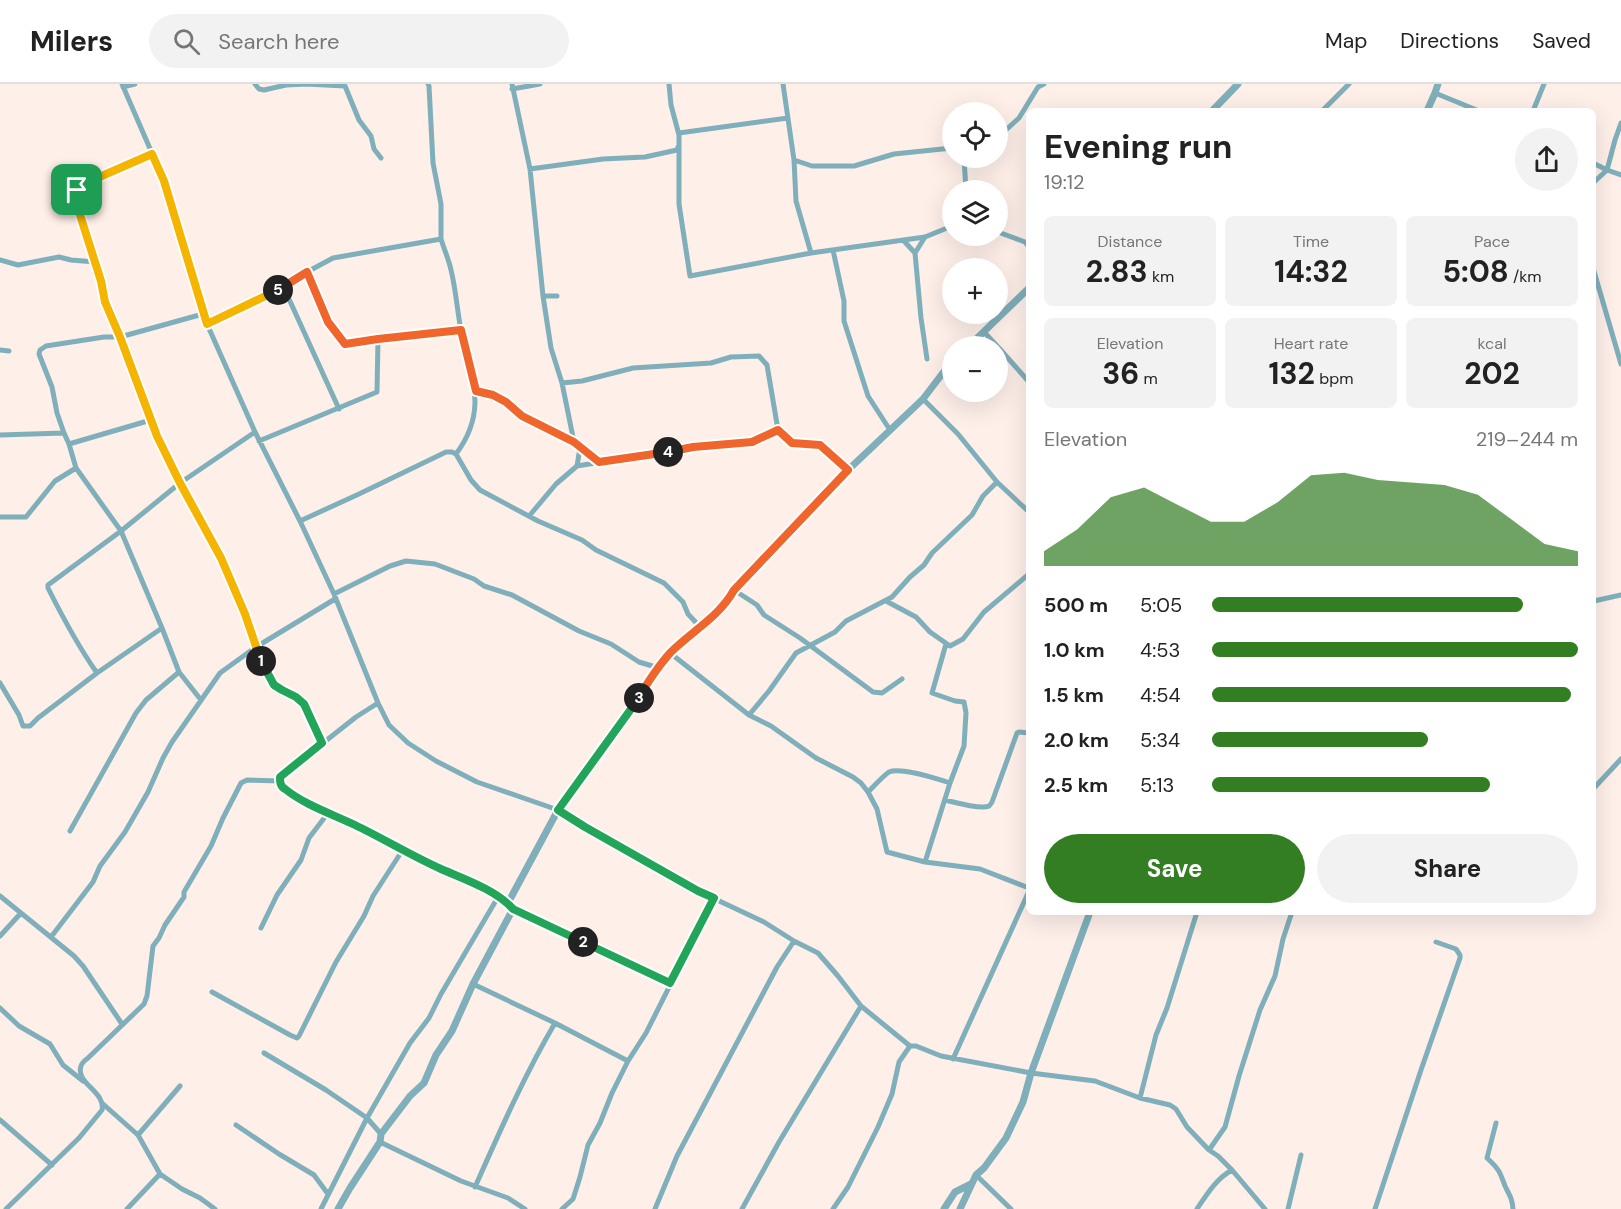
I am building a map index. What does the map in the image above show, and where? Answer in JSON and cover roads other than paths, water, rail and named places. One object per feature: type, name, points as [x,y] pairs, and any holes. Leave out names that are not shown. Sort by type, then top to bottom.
[{"type":"street","points":[[135,84],[123,86],[164,181],[203,314],[255,432],[300,521],[389,725],[408,743],[436,761],[477,782],[558,810],[594,833],[698,891],[764,922],[818,953],[861,1006],[910,1046],[953,1059],[1031,1073],[1095,1081],[1140,1098],[1170,1105],[1176,1109],[1187,1127],[1232,1170],[1265,1209]]},
{"type":"street","points":[[255,84],[259,89],[264,90],[286,85],[347,85],[359,120],[381,158]]},
{"type":"street","points":[[428,84],[433,163],[441,204],[441,239],[451,270],[461,330],[476,391],[470,433],[456,454]]},
{"type":"street","points":[[540,84],[512,86],[530,169],[543,296],[551,348],[562,383],[574,442]]},
{"type":"street","points":[[530,169],[603,159],[645,157],[678,150],[679,133],[671,105],[669,84]]},
{"type":"street","points":[[783,84],[794,159],[796,201],[810,253]]},
{"type":"street","points":[[1008,128],[1019,118],[1038,87],[1044,84]]},
{"type":"street","points":[[1215,108],[1238,84]]},
{"type":"street","points":[[1325,108],[1349,84]]},
{"type":"street","points":[[1428,108],[1438,84]]},
{"type":"street","points":[[1534,108],[1544,84]]},
{"type":"street","points":[[1435,93],[1472,108]]},
{"type":"street","points":[[788,118],[679,133],[680,204],[690,276],[810,253],[904,241],[925,237],[942,230]]},
{"type":"street","points":[[1596,180],[1607,170],[1621,123]]},
{"type":"street","points":[[794,159],[812,166],[854,166],[894,154],[942,149]]},
{"type":"street","points":[[152,154],[81,185],[74,196],[101,281],[105,302],[151,420],[180,483],[221,558],[245,614],[261,661],[274,685],[304,704],[322,743]]},
{"type":"street","points":[[1596,164],[1621,175]]},
{"type":"street","points":[[1008,236],[1026,243]]},
{"type":"street","points":[[915,253],[925,237]]},
{"type":"street","points":[[207,324],[284,288],[333,258],[441,239]]},
{"type":"street","points":[[904,241],[915,253],[927,359]]},
{"type":"street","points":[[833,250],[844,302],[844,321],[854,353],[868,396],[890,430]]},
{"type":"street","points":[[0,260],[18,265],[59,257],[95,262]]},
{"type":"street","points":[[307,272],[328,322],[345,344],[461,330]]},
{"type":"street","points":[[1596,278],[1621,364]]},
{"type":"street","points":[[284,288],[339,409]]},
{"type":"street","points":[[980,336],[1026,291]]},
{"type":"street","points":[[543,296],[557,296]]},
{"type":"street","points":[[201,700],[179,672],[121,531],[76,468],[57,413],[52,387],[39,354],[40,350],[46,346],[104,337],[120,337],[203,314]]},
{"type":"street","points":[[984,332],[987,336]]},
{"type":"street","points":[[260,441],[378,392],[378,339]]},
{"type":"street","points":[[0,350],[9,351]]},
{"type":"street","points":[[562,383],[582,381],[633,368],[711,363],[731,357],[759,356],[767,365],[778,430],[792,443],[820,445],[848,470]]},
{"type":"street","points":[[1008,359],[1026,379]]},
{"type":"street","points":[[341,1208],[350,1188],[381,1138],[410,1096],[424,1083],[436,1055],[452,1031],[558,810],[659,668],[670,653],[701,628],[848,470],[923,399],[942,374]]},
{"type":"street","points":[[476,391],[493,395],[506,402],[522,416],[574,442],[599,462]]},
{"type":"street","points":[[923,399],[958,434],[997,482],[1026,509]]},
{"type":"street","points":[[69,444],[151,420]]},
{"type":"street","points":[[530,515],[556,484],[578,466],[693,447],[752,442],[778,430]]},
{"type":"street","points":[[98,674],[68,628],[48,585],[121,531],[180,483],[255,432]]},
{"type":"street","points":[[0,435],[64,434]]},
{"type":"street","points":[[578,466],[580,448]]},
{"type":"street","points":[[300,521],[446,452],[452,452],[456,454],[471,480],[480,490],[664,583],[683,602],[688,614],[701,628]]},
{"type":"street","points":[[0,517],[26,517],[55,482],[76,468]]},
{"type":"street","points":[[749,715],[796,653],[835,632],[846,621],[886,601],[899,591],[924,565],[932,553],[972,515],[983,496],[997,482]]},
{"type":"street","points":[[51,937],[93,882],[100,866],[125,831],[172,742],[220,673],[334,597],[390,566],[406,561],[435,564],[474,579],[484,586],[512,595],[579,631],[611,644],[639,662],[659,668]]},
{"type":"street","points":[[886,601],[916,617],[946,644],[954,645],[963,639],[984,612],[1026,577]]},
{"type":"street","points":[[734,590],[757,605],[764,615],[811,645],[877,694],[902,679]]},
{"type":"street","points":[[1596,601],[1621,595]]},
{"type":"street","points":[[0,683],[19,715],[22,726],[30,726],[162,628]]},
{"type":"street","points":[[925,862],[964,746],[966,713],[964,702],[932,693],[946,644]]},
{"type":"street","points":[[670,653],[749,715],[771,726],[816,758],[861,783],[877,809],[887,852],[925,862],[980,869],[1026,888]]},
{"type":"street","points":[[70,831],[136,713],[146,700],[179,672]]},
{"type":"street","points":[[378,703],[322,743],[280,777],[285,789],[402,851],[477,885],[511,906],[670,983]]},
{"type":"street","points":[[945,800],[990,806],[1017,733],[1026,733]]},
{"type":"street","points":[[1596,786],[1621,759]]},
{"type":"street","points":[[868,792],[889,772],[897,770],[950,783]]},
{"type":"street","points":[[87,1084],[81,1072],[81,1066],[144,1004],[153,946],[184,897],[184,892],[211,846],[241,783],[247,780],[280,781]]},
{"type":"street","points":[[261,928],[277,895],[301,860],[309,838],[328,813]]},
{"type":"street","points":[[212,992],[297,1038],[306,1026],[336,962],[364,916],[373,896],[402,851]]},
{"type":"street","points":[[0,896],[74,956],[122,1024]]},
{"type":"street","points":[[953,1059],[1026,896]]},
{"type":"street","points":[[321,1209],[367,1118],[410,1043],[429,1018],[498,897]]},
{"type":"street","points":[[562,1209],[573,1199],[588,1145],[612,1093],[628,1061],[646,1033],[714,898]]},
{"type":"street","points":[[0,936],[21,914]]},
{"type":"street","points":[[960,1209],[976,1175],[984,1168],[1006,1138],[1023,1102],[1031,1073],[1089,915]]},
{"type":"street","points":[[1140,1098],[1156,1035],[1167,1008],[1196,915]]},
{"type":"street","points":[[1209,1150],[1225,1127],[1260,1010],[1275,976],[1291,915]]},
{"type":"street","points":[[655,1209],[682,1147],[777,967],[794,941]]},
{"type":"street","points":[[1375,1209],[1460,958],[1456,949],[1436,942]]},
{"type":"street","points":[[473,984],[628,1061]]},
{"type":"street","points":[[742,1209],[779,1142],[861,1006]]},
{"type":"street","points":[[0,1008],[19,1026],[50,1044],[63,1065],[87,1084],[103,1104],[138,1135],[160,1174],[214,1209]]},
{"type":"street","points":[[475,1187],[514,1100],[555,1023]]},
{"type":"street","points":[[833,1209],[848,1187],[878,1127],[892,1094],[899,1062],[910,1046]]},
{"type":"street","points":[[264,1053],[367,1118],[381,1138],[475,1187],[508,1198],[525,1209]]},
{"type":"street","points":[[138,1135],[180,1086]]},
{"type":"street","points":[[6,1209],[79,1138],[102,1110],[103,1104]]},
{"type":"street","points":[[0,1120],[52,1165]]},
{"type":"street","points":[[1496,1123],[1487,1158],[1502,1174],[1512,1199],[1513,1209]]},
{"type":"street","points":[[236,1125],[314,1175],[328,1194]]},
{"type":"street","points":[[1288,1209],[1301,1155]]},
{"type":"street","points":[[1197,1209],[1208,1191],[1232,1170]]},
{"type":"street","points":[[127,1209],[160,1174]]},
{"type":"street","points":[[976,1175],[1011,1209]]},
{"type":"street","points":[[944,1209],[955,1192],[971,1184]]}]
